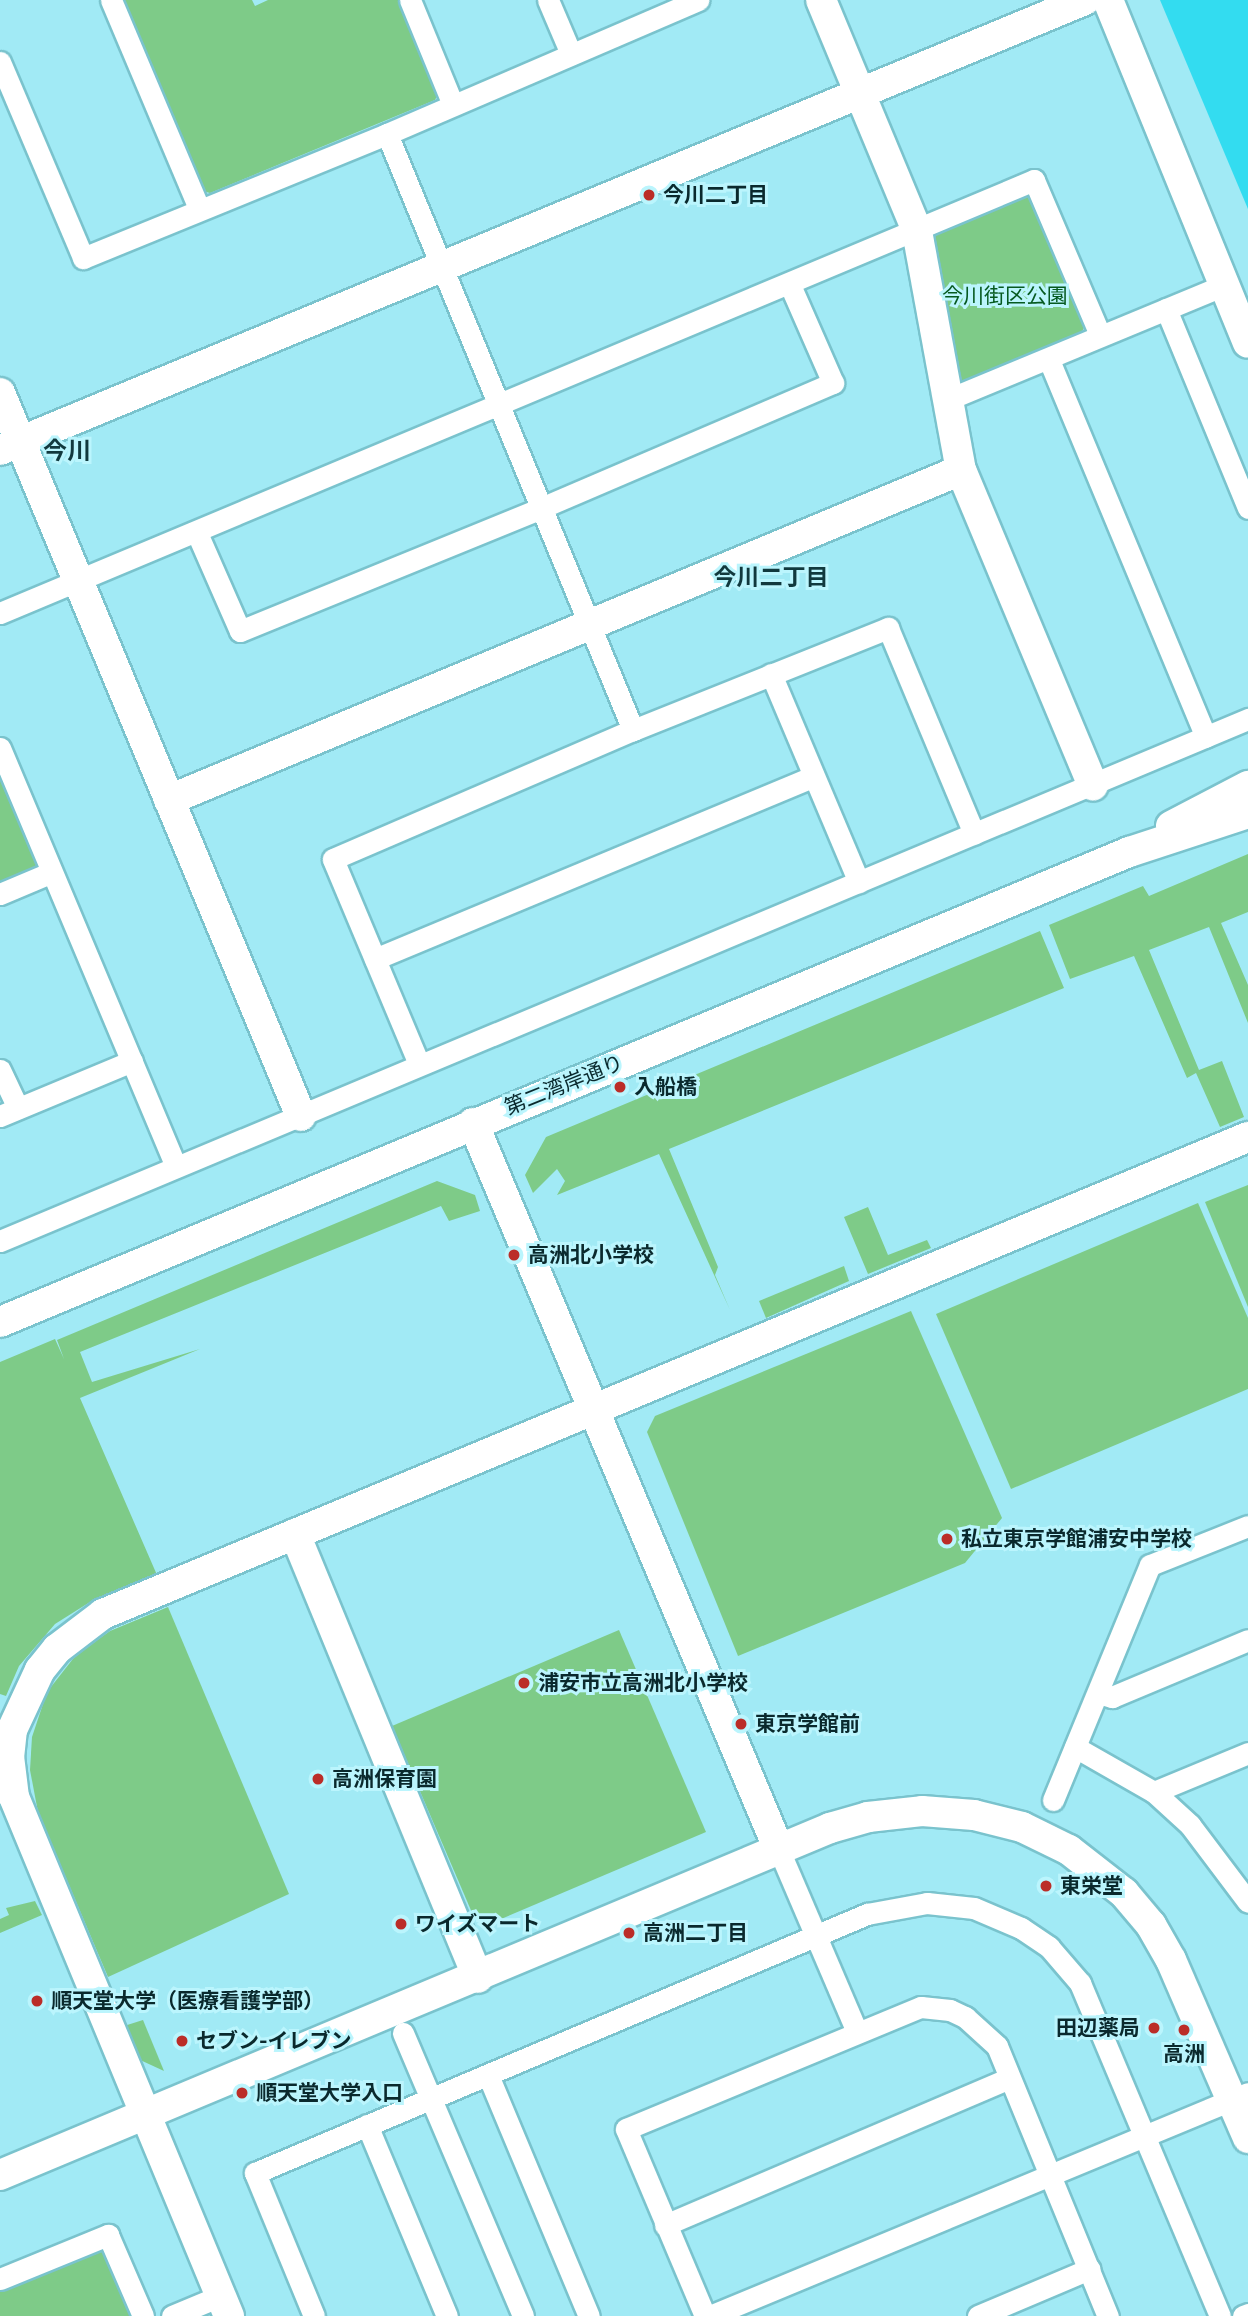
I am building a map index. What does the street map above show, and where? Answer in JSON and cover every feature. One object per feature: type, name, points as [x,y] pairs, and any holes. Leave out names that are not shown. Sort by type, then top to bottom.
[{"type":"street","points":[[111,0],[199,208]]},
{"type":"street","points":[[410,0],[453,105]]},
{"type":"street","points":[[548,0],[571,54]]},
{"type":"street","points":[[821,0],[917,231],[961,470],[1093,785]]},
{"type":"street","points":[[10,446],[1085,0]]},
{"type":"street","points":[[1108,0],[1248,343]]},
{"type":"street","points":[[0,62],[83,258],[199,208],[387,134],[688,2]]},
{"type":"street","points":[[387,134],[633,730]]},
{"type":"street","points":[[0,613],[790,285],[1034,180],[1100,335]]},
{"type":"street","points":[[197,533],[240,631],[541,508],[833,383],[790,285]]},
{"type":"street","points":[[949,399],[1049,360],[1100,335],[1224,285]]},
{"type":"street","points":[[1166,309],[1248,508]]},
{"type":"street","points":[[1049,360],[1206,737]]},
{"type":"street","points":[[0,393],[10,446],[78,579],[301,1116]]},
{"type":"street","points":[[169,800],[961,470]]},
{"type":"street","points":[[419,1064],[333,859],[633,730],[888,628],[974,834]]},
{"type":"street","points":[[771,674],[859,882]]},
{"type":"street","points":[[0,1241],[1248,719]]},
{"type":"street","points":[[0,748],[176,1167]]},
{"type":"street","points":[[375,959],[813,777]]},
{"type":"street","name":"第二湾岸通り","points":[[1129,852],[1248,786]]},
{"type":"street","name":"第二湾岸通り","points":[[0,1322],[1129,852],[1248,813]]},
{"type":"street","points":[[0,894],[52,872]]},
{"type":"street","points":[[0,1070],[9,1112],[132,1061]]},
{"type":"street","points":[[473,1123],[815,1938],[857,2032]]},
{"type":"street","points":[[172,2316],[224,2306],[22,1824],[9,1758],[12,1730],[40,1671],[83,1626],[295,1534],[594,1412],[1248,1137]]},
{"type":"street","points":[[1053,1800],[1150,1565],[1248,1526]]},
{"type":"street","points":[[295,1534],[478,1978]]},
{"type":"street","points":[[1098,1692],[1112,1697],[1248,1640]]},
{"type":"street","points":[[1075,1747],[1154,1792],[1239,1870],[1248,1902]]},
{"type":"street","points":[[1154,1792],[1248,1753]]},
{"type":"street","points":[[0,2175],[478,1978],[779,1850],[868,1817],[922,1811],[997,1820],[1069,1850],[1124,1893],[1151,1925],[1240,2096],[1248,2138]]},
{"type":"street","points":[[314,2316],[255,2173],[867,1914],[927,1903],[974,1908],[1035,1936],[1061,1959],[1087,1994],[1220,2316]]},
{"type":"street","points":[[1108,2316],[1048,2175],[1009,2078],[989,2035],[950,2010],[921,2007],[626,2129],[665,2225],[708,2316],[1048,2175],[1144,2135],[1240,2096]]},
{"type":"street","points":[[403,2033],[523,2316]]},
{"type":"street","points":[[488,2075],[589,2316]]},
{"type":"street","points":[[665,2225],[1009,2078]]},
{"type":"street","points":[[367,2125],[447,2316]]},
{"type":"street","points":[[0,2279],[108,2235],[143,2316]]},
{"type":"street","points":[[978,2316],[1089,2269]]},
{"type":"street","points":[[1242,2316],[1248,2314]]},
{"type":"green space","points":[[120,0],[252,0],[255,6],[268,0],[402,0],[440,90],[435,100],[210,193],[199,190]]},
{"type":"green space","name":"今川街区公園","points":[[1023,191],[1033,196],[1086,323],[1082,332],[965,382],[955,378],[930,238],[935,229]]},
{"type":"green space","points":[[0,774],[37,865],[34,873],[0,888]]},
{"type":"green space","points":[[1248,854],[1248,912],[1221,923],[1248,985],[1248,1023],[1209,927],[1149,950],[1199,1070],[1222,1061],[1244,1117],[1220,1127],[1196,1073],[1187,1078],[1134,956],[1070,979],[1049,925],[1143,886],[1149,896]]},
{"type":"green space","points":[[1040,931],[1064,988],[669,1149],[718,1267],[715,1275],[730,1310],[659,1154],[557,1195],[565,1181],[557,1169],[533,1193],[525,1175],[546,1137]]},
{"type":"green space","points":[[437,1181],[475,1195],[480,1211],[449,1221],[441,1206],[80,1352],[92,1382],[200,1349],[80,1398],[157,1575],[90,1602],[55,1624],[19,1666],[6,1696],[0,1694],[0,1362],[55,1339],[64,1359],[57,1340]]},
{"type":"green space","points":[[1248,1185],[1248,1307],[1205,1202]]},
{"type":"green space","points":[[1198,1203],[1248,1318],[1248,1389],[1011,1489],[936,1314]]},
{"type":"green space","points":[[868,1207],[888,1255],[927,1240],[931,1248],[868,1274],[844,1217]]},
{"type":"green space","points":[[844,1266],[849,1281],[766,1318],[759,1301]]},
{"type":"green space","points":[[911,1311],[1002,1518],[965,1563],[738,1656],[647,1432],[655,1416]]},
{"type":"green space","points":[[168,1607],[289,1894],[108,1977],[38,1812],[30,1770],[32,1737],[47,1692],[76,1655],[110,1631]]},
{"type":"green space","points":[[619,1630],[706,1832],[494,1922],[473,1915],[392,1726]]},
{"type":"green space","points":[[35,1901],[42,1915],[0,1933],[0,1919],[9,1915],[6,1908]]},
{"type":"green space","points":[[143,2020],[164,2071],[138,2059],[124,2026]]},
{"type":"green space","points":[[98,2247],[106,2250],[133,2316],[0,2316],[0,2288]]},
{"type":"water","points":[[1160,0],[1248,0],[1248,209]]},
{"type":"place","name":"今川二丁目","points":[[649,195]]},
{"type":"place","name":"入船橋","points":[[620,1087]]},
{"type":"place","name":"高洲北小学校","points":[[514,1255]]},
{"type":"place","name":"私立東京学館浦安中学校","points":[[947,1539]]},
{"type":"place","name":"浦安市立高洲北小学校","points":[[524,1683]]},
{"type":"place","name":"東京学館前","points":[[741,1724]]},
{"type":"place","name":"高洲保育園","points":[[318,1779]]},
{"type":"place","name":"東栄堂","points":[[1046,1886]]},
{"type":"place","name":"ワイズマート","points":[[401,1924]]},
{"type":"place","name":"高洲二丁目","points":[[629,1933]]},
{"type":"place","name":"順天堂大学（医療看護学部）","points":[[37,2001]]},
{"type":"place","name":"田辺薬局","points":[[1154,2028]]},
{"type":"place","name":"高洲","points":[[1184,2030]]},
{"type":"place","name":"セブン-イレブン","points":[[182,2041]]},
{"type":"place","name":"順天堂大学入口","points":[[242,2093]]},
{"type":"district","name":"今川","points":[[67,451]]},
{"type":"district","name":"今川二丁目","points":[[771,577]]}]
